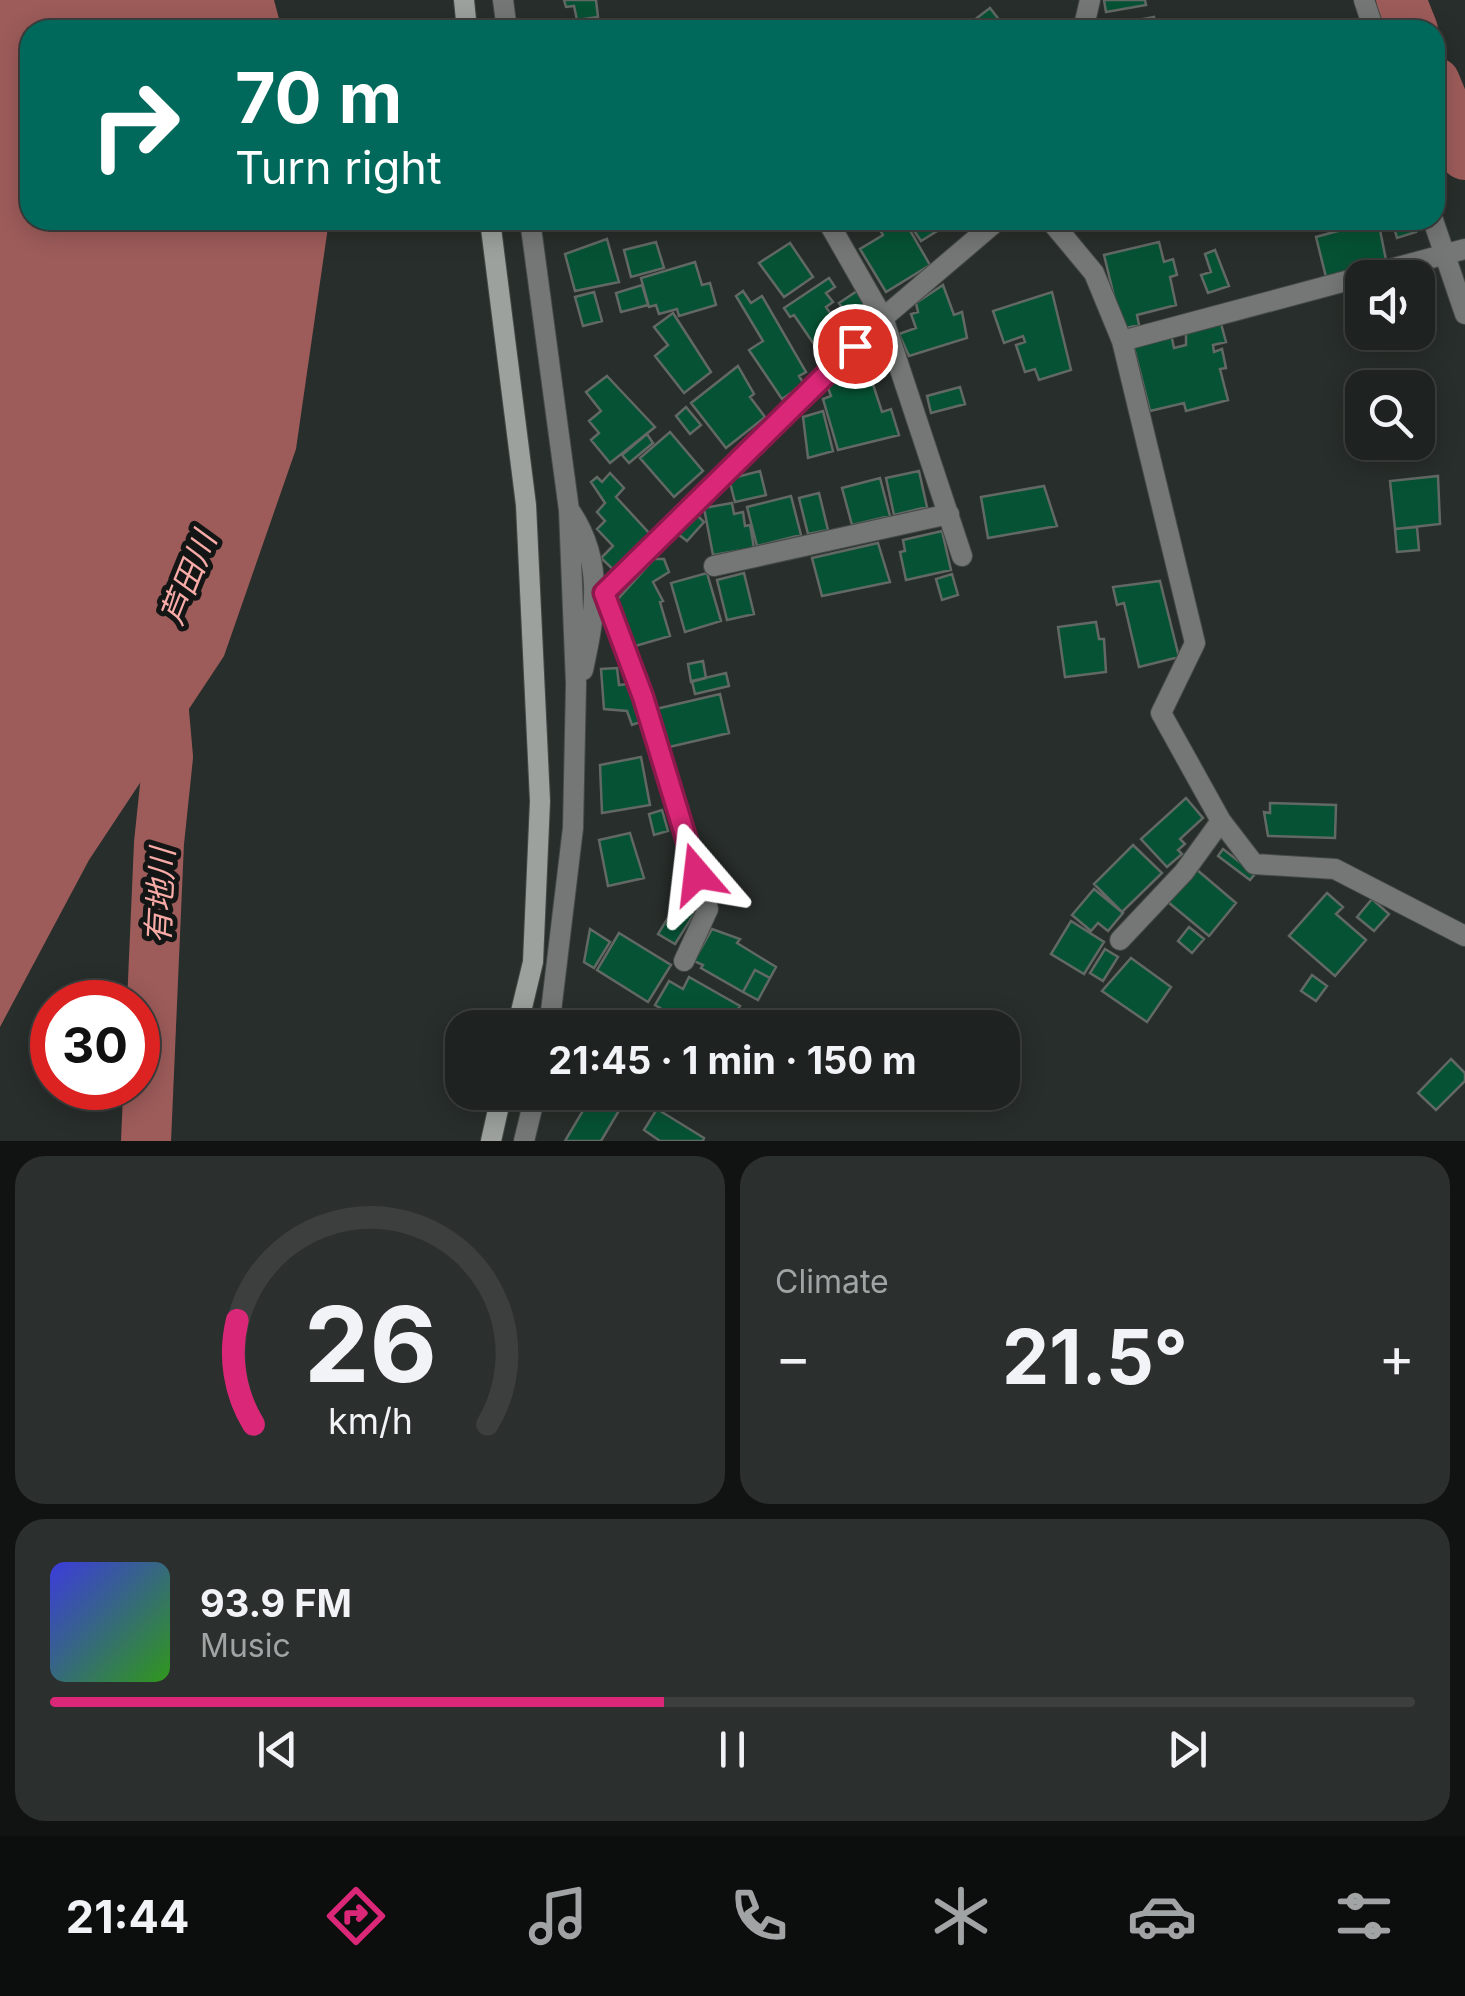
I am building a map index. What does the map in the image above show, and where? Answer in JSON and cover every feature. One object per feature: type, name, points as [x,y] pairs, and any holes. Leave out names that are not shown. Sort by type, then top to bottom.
[{"type":"street","points":[[491,230],[526,505],[540,802],[533,962],[522,1010]]},
{"type":"street","points":[[531,230],[569,510],[576,684],[573,828],[551,1010]]},
{"type":"street","points":[[833,230],[883,318],[962,556]]},
{"type":"street","points":[[576,684],[582,677],[601,595],[883,318],[986,230]]},
{"type":"street","points":[[1058,230],[1094,273],[1122,341],[1195,643],[1161,713],[1221,822],[1254,864],[1335,869],[1465,936]]},
{"type":"street","points":[[1436,230],[1465,314]]},
{"type":"street","points":[[1122,341],[1465,249]]},
{"type":"street","points":[[569,510],[585,533],[601,595],[643,697],[708,909],[684,961]]},
{"type":"street","points":[[714,566],[949,514]]},
{"type":"street","points":[[1120,940],[1184,872],[1221,822]]},
{"type":"street","points":[[491,1141],[498,1110]]},
{"type":"street","points":[[524,1141],[532,1110]]},
{"type":"water","name":"芦田川","points":[[0,0],[274,0],[279,20],[20,20],[20,230],[328,230],[296,449],[224,656],[89,860],[0,1027]]},
{"type":"building","points":[[564,0],[596,0],[598,17],[577,20],[574,6],[566,7]]},
{"type":"building","points":[[1104,0],[1145,0],[1146,5],[1106,12]]},
{"type":"building","points":[[990,8],[999,20],[974,20]]},
{"type":"building","points":[[880,230],[910,230],[930,265],[886,292],[860,249],[883,235]]},
{"type":"building","points":[[914,230],[939,230],[921,241]]},
{"type":"building","points":[[1342,230],[1380,230],[1386,260],[1345,260],[1345,272],[1326,277],[1316,237]]},
{"type":"building","points":[[1395,230],[1415,230],[1416,232],[1397,238]]},
{"type":"building","points":[[607,239],[619,282],[575,291],[565,254]]},
{"type":"building","points":[[656,242],[664,268],[631,277],[624,250]]},
{"type":"building","points":[[1159,242],[1164,262],[1173,259],[1177,275],[1170,277],[1176,305],[1137,315],[1139,325],[1122,329],[1104,255]]},
{"type":"building","points":[[790,243],[813,277],[784,297],[759,263]]},
{"type":"building","points":[[1215,250],[1229,286],[1208,293],[1201,275],[1211,272],[1205,254]]},
{"type":"building","points":[[695,262],[702,285],[710,283],[716,305],[679,316],[677,309],[659,314],[656,305],[649,307],[641,278]]},
{"type":"building","points":[[829,278],[835,287],[826,293],[833,302],[826,307],[846,336],[820,353],[794,315],[790,317],[784,308]]},
{"type":"building","points":[[642,285],[648,305],[621,312],[616,293]]},
{"type":"building","points":[[943,285],[954,315],[962,312],[967,338],[909,356],[899,334],[916,328],[911,314],[918,312],[916,303]]},
{"type":"building","points":[[743,291],[751,303],[762,296],[806,372],[799,376],[804,384],[782,399],[749,350],[763,341],[736,296]]},
{"type":"building","points":[[857,291],[870,309],[851,321],[839,303]]},
{"type":"building","points":[[594,292],[602,321],[583,326],[575,297]]},
{"type":"building","points":[[1052,292],[1071,370],[1039,380],[1035,369],[1025,372],[1016,345],[1025,342],[1023,336],[1004,343],[993,311]]},
{"type":"building","points":[[673,313],[711,372],[684,393],[655,356],[668,345],[654,327]]},
{"type":"building","points":[[1220,320],[1226,342],[1213,345],[1214,352],[1222,349],[1226,368],[1220,369],[1228,400],[1186,411],[1184,403],[1150,411],[1133,344],[1171,334],[1174,348],[1186,345],[1186,328]]},
{"type":"building","points":[[855,359],[859,372],[868,369],[882,412],[891,409],[899,435],[838,450],[823,399],[831,396],[827,385],[838,382],[836,375]]},
{"type":"building","points":[[738,366],[754,394],[750,397],[765,417],[726,448],[691,403]]},
{"type":"building","points":[[607,376],[655,427],[610,463],[591,440],[599,433],[589,421],[601,411],[586,392]]},
{"type":"building","points":[[960,387],[965,404],[931,413],[927,396]]},
{"type":"building","points":[[686,407],[701,425],[690,434],[676,416]]},
{"type":"building","points":[[823,411],[833,451],[808,458],[803,417]]},
{"type":"building","points":[[670,432],[703,471],[674,497],[640,458]]},
{"type":"building","points":[[647,434],[653,443],[629,463],[622,455]]},
{"type":"building","points":[[760,471],[766,495],[735,502],[729,479]]},
{"type":"building","points":[[919,471],[927,507],[894,515],[886,478]]},
{"type":"building","points":[[610,473],[624,488],[616,497],[650,534],[617,573],[601,558],[613,546],[597,529],[605,521],[597,512],[605,503],[591,482],[597,477],[602,482]]},
{"type":"building","points":[[1438,476],[1440,524],[1395,529],[1390,481]]},
{"type":"building","points":[[880,478],[890,516],[852,525],[842,488]]},
{"type":"building","points":[[1044,486],[1057,526],[988,538],[981,497]]},
{"type":"building","points":[[819,493],[828,530],[808,534],[799,498]]},
{"type":"building","points":[[791,496],[801,535],[757,546],[747,507]]},
{"type":"building","points":[[732,503],[734,514],[743,512],[745,526],[750,525],[754,548],[713,555],[704,508]]},
{"type":"building","points":[[696,514],[704,522],[687,541],[678,534]]},
{"type":"building","points":[[1417,527],[1419,550],[1397,552],[1395,529]]},
{"type":"building","points":[[942,531],[951,570],[906,580],[900,552],[905,551],[903,540]]},
{"type":"building","points":[[878,543],[890,582],[822,596],[812,558]]},
{"type":"building","points":[[654,559],[664,559],[669,572],[653,582],[663,601],[660,602],[670,636],[632,647],[618,599]]},
{"type":"building","points":[[707,573],[721,621],[685,632],[671,583]]},
{"type":"building","points":[[744,573],[754,614],[727,620],[717,580]]},
{"type":"building","points":[[952,574],[958,595],[942,600],[936,579]]},
{"type":"building","points":[[1160,581],[1179,657],[1139,667],[1124,603],[1117,605],[1113,587]]},
{"type":"building","points":[[1096,622],[1099,639],[1104,639],[1106,672],[1065,677],[1058,627]]},
{"type":"building","points":[[703,661],[706,678],[691,682],[688,664]]},
{"type":"building","points":[[617,668],[619,685],[627,684],[640,722],[632,725],[627,711],[604,709],[601,669]]},
{"type":"building","points":[[726,673],[729,686],[695,694],[692,681]]},
{"type":"building","points":[[720,694],[729,733],[665,748],[656,709]]},
{"type":"building","points":[[641,757],[650,805],[602,813],[600,765]]},
{"type":"building","points":[[1186,798],[1203,818],[1180,839],[1185,844],[1178,850],[1182,854],[1167,867],[1141,839]]},
{"type":"building","points":[[1270,803],[1336,805],[1335,838],[1268,836],[1264,812],[1270,813]]},
{"type":"building","points":[[662,810],[668,831],[654,835],[649,814]]},
{"type":"building","points":[[630,833],[644,878],[608,886],[599,840]]},
{"type":"building","points":[[1133,845],[1162,873],[1122,912],[1094,884]]},
{"type":"building","points":[[1223,849],[1255,874],[1250,880],[1218,856]]},
{"type":"building","points":[[1196,869],[1236,903],[1209,936],[1168,902]]},
{"type":"building","points":[[1094,889],[1123,913],[1108,931],[1098,923],[1091,931],[1072,915]]},
{"type":"building","points":[[1327,893],[1343,907],[1336,914],[1366,940],[1335,976],[1289,936]]},
{"type":"building","points":[[1372,899],[1389,914],[1374,931],[1357,917]]},
{"type":"building","points":[[677,903],[694,914],[675,944],[658,934]]},
{"type":"building","points":[[1071,921],[1104,942],[1084,974],[1051,954]]},
{"type":"building","points":[[1189,927],[1204,939],[1192,953],[1178,941]]},
{"type":"building","points":[[590,929],[610,942],[594,968],[584,962]]},
{"type":"building","points":[[712,929],[740,939],[737,943],[776,967],[770,978],[755,970],[743,992],[701,968],[703,965],[694,961]]},
{"type":"building","points":[[619,933],[671,965],[648,1002],[597,970]]},
{"type":"building","points":[[1105,949],[1118,957],[1103,981],[1090,973]]},
{"type":"building","points":[[1131,958],[1171,987],[1147,1022],[1102,991]]},
{"type":"building","points":[[755,970],[770,978],[758,1000],[743,992]]},
{"type":"building","points":[[1312,975],[1327,986],[1316,1001],[1301,991]]},
{"type":"building","points":[[689,977],[740,1006],[737,1010],[663,1010],[655,1005],[669,981],[683,989]]},
{"type":"building","points":[[1451,1059],[1465,1073],[1465,1081],[1436,1110],[1418,1093]]},
{"type":"building","points":[[583,1110],[619,1110],[601,1141],[565,1141]]},
{"type":"building","points":[[659,1110],[704,1138],[660,1141],[644,1130]]},
{"type":"waterway","points":[[1401,0],[1409,20]]},
{"type":"waterway","points":[[1445,106],[1465,155]]},
{"type":"waterway","name":"有地川","points":[[146,1141],[159,843],[168,757],[161,677]]},
{"type":"route","points":[[697,874],[643,697],[604,593],[855,346]]}]
